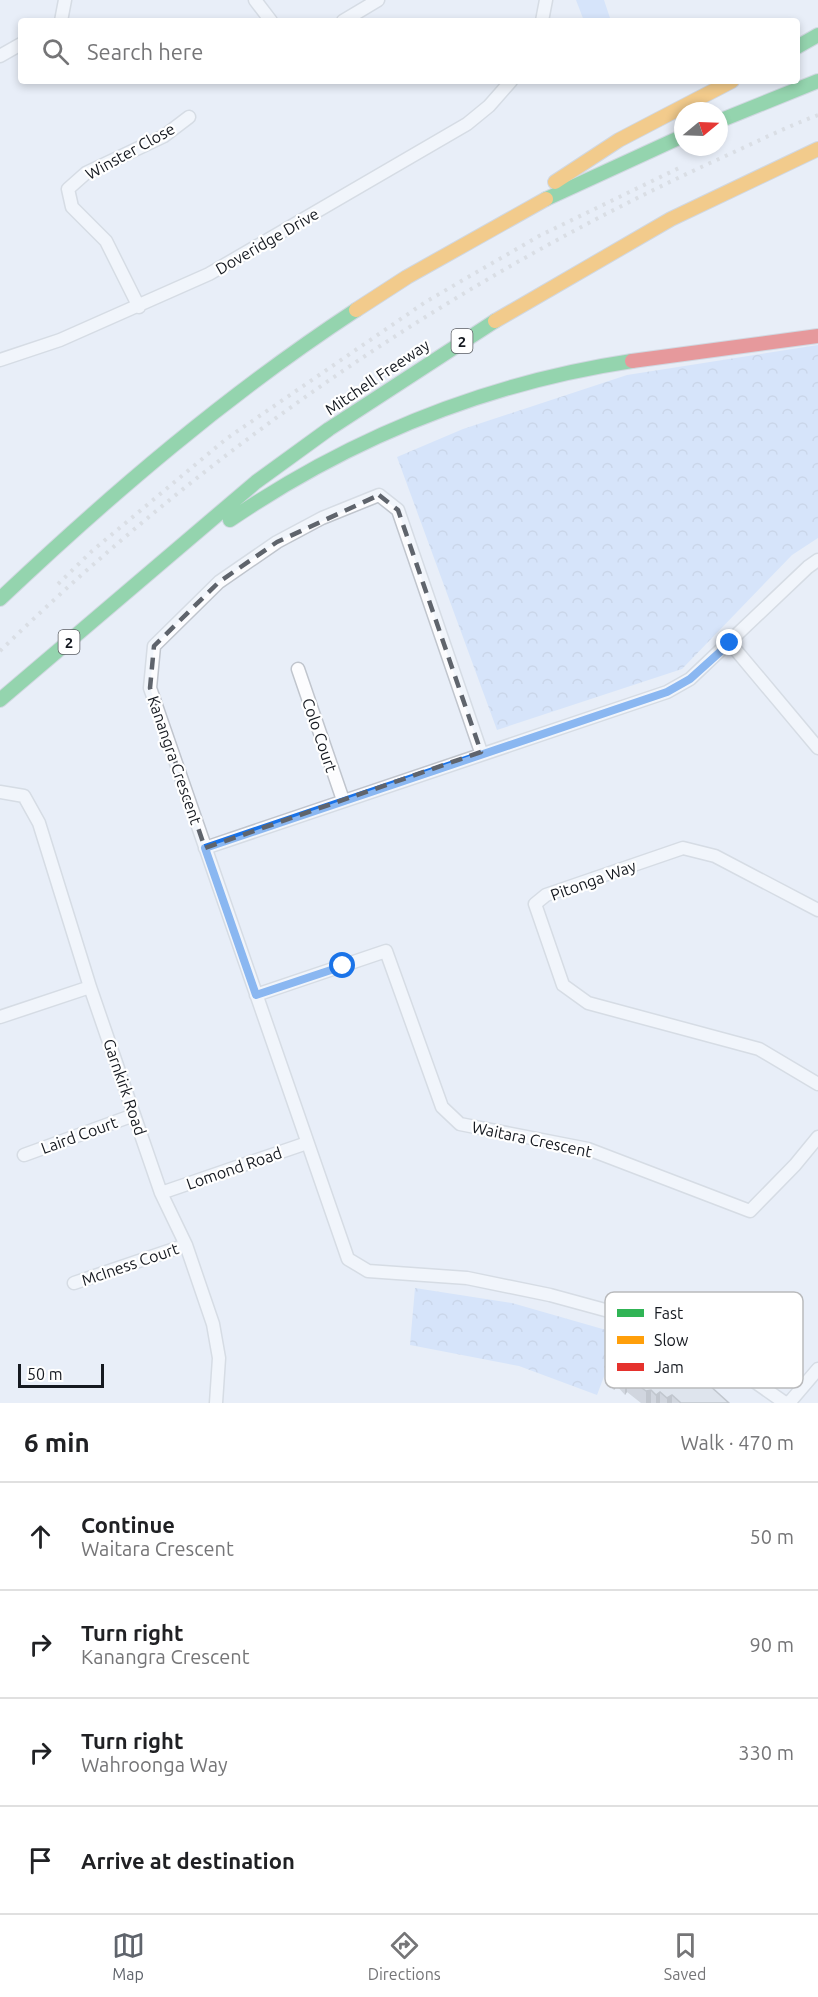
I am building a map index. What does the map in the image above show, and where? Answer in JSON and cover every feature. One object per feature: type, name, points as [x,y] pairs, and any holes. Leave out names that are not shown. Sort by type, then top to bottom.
[{"type":"highway","points":[[800,44],[818,35]]},
{"type":"highway","points":[[728,117],[818,81]]},
{"type":"highway","points":[[0,599],[104,501],[282,359],[619,140],[726,84]]},
{"type":"highway","points":[[482,230],[639,153],[674,139]]},
{"type":"highway","name":"Mitchell Freeway","points":[[0,700],[193,534],[294,453],[465,339],[671,219],[818,149]]},
{"type":"highway","points":[[138,583],[247,508],[310,469],[387,430],[449,405],[509,387],[587,368],[818,336]]},
{"type":"street","points":[[62,18],[65,0]]},
{"type":"street","points":[[255,0],[269,18]]},
{"type":"street","points":[[348,18],[378,0]]},
{"type":"street","points":[[543,18],[546,0]]},
{"type":"street","points":[[0,56],[18,46]]},
{"type":"street","name":"Doveridge Drive","points":[[0,360],[60,340],[139,307],[209,274],[467,124],[489,106],[508,84]]},
{"type":"street","name":"Winster Close","points":[[139,307],[106,241],[72,207],[68,189],[86,173],[164,136],[189,117]]},
{"type":"street","name":"Kanangra Crescent","points":[[481,752],[398,510],[379,495],[322,518],[278,542],[219,582],[154,646],[150,688],[348,1259],[368,1271],[467,1278],[550,1295],[605,1310]]},
{"type":"street","points":[[205,848],[481,752],[667,692],[690,679],[818,560]]},
{"type":"street","points":[[730,643],[818,748]]},
{"type":"street","name":"Colo Court","points":[[298,669],[343,800]]},
{"type":"street","name":"Garnkirk Road","points":[[0,792],[24,796],[39,823],[90,987],[161,1194],[186,1245],[217,1340],[216,1403]]},
{"type":"street","name":"Pitonga Way","points":[[818,910],[715,856],[683,848],[546,895],[535,904],[563,985],[588,1003],[759,1049],[818,1084]]},
{"type":"street","name":"Waitara Crescent","points":[[256,995],[386,951],[442,1107],[460,1124],[588,1149],[750,1210],[795,1166],[818,1137]]},
{"type":"street","points":[[0,1017],[90,987]]},
{"type":"street","name":"Laird Court","points":[[24,1155],[134,1115]]},
{"type":"street","name":"Lomond Road","points":[[161,1194],[307,1143]]},
{"type":"street","name":"McIness Court","points":[[74,1283],[186,1245]]},
{"type":"street","points":[[803,1387],[818,1370]]},
{"type":"street","name":"Kanangra Crescent","points":[[763,1388],[784,1403]]},
{"type":"street","points":[[789,1403],[802,1388]]},
{"type":"highlighted area","points":[[379,495],[398,510],[481,752],[205,848],[150,688],[154,646],[219,582],[277,542]]},
{"type":"green space","points":[[576,0],[604,0],[610,18],[583,18]]},
{"type":"green space","points":[[818,345],[818,538],[792,555],[682,669],[497,730],[397,457],[463,429],[627,375]]},
{"type":"green space","points":[[415,1288],[512,1303],[605,1330],[605,1374],[597,1395],[519,1366],[410,1345]]},
{"type":"building","points":[[642,1388],[712,1388],[729,1403],[681,1403],[672,1395],[667,1398],[660,1392],[656,1395],[651,1390],[646,1391]]},
{"type":"railway","points":[[0,651],[79,577],[161,507],[246,440],[334,377],[425,318],[518,262],[613,210],[710,163],[818,115]]},
{"type":"railway","points":[[58,584],[92,551],[226,439],[427,301],[539,236],[681,167]]},
{"type":"traffic: fast","points":[[800,45],[818,35]]},
{"type":"traffic: fast","points":[[728,117],[818,81]]},
{"type":"traffic: fast","points":[[546,199],[674,140]]},
{"type":"traffic: fast","points":[[0,599],[172,446],[262,376],[356,310]]},
{"type":"traffic: fast","points":[[0,700],[256,482],[329,429],[495,321]]},
{"type":"traffic: fast","points":[[230,520],[276,490],[324,463],[422,418],[525,383],[632,361]]},
{"type":"traffic: slow","points":[[555,182],[619,140],[726,84]]},
{"type":"traffic: slow","points":[[495,321],[671,219],[818,149]]},
{"type":"traffic: slow","points":[[356,310],[407,277],[546,199]]},
{"type":"traffic: jam","points":[[632,361],[818,336]]},
{"type":"route","points":[[343,966],[256,995],[205,848],[481,752],[667,692],[690,679],[730,643]]}]
